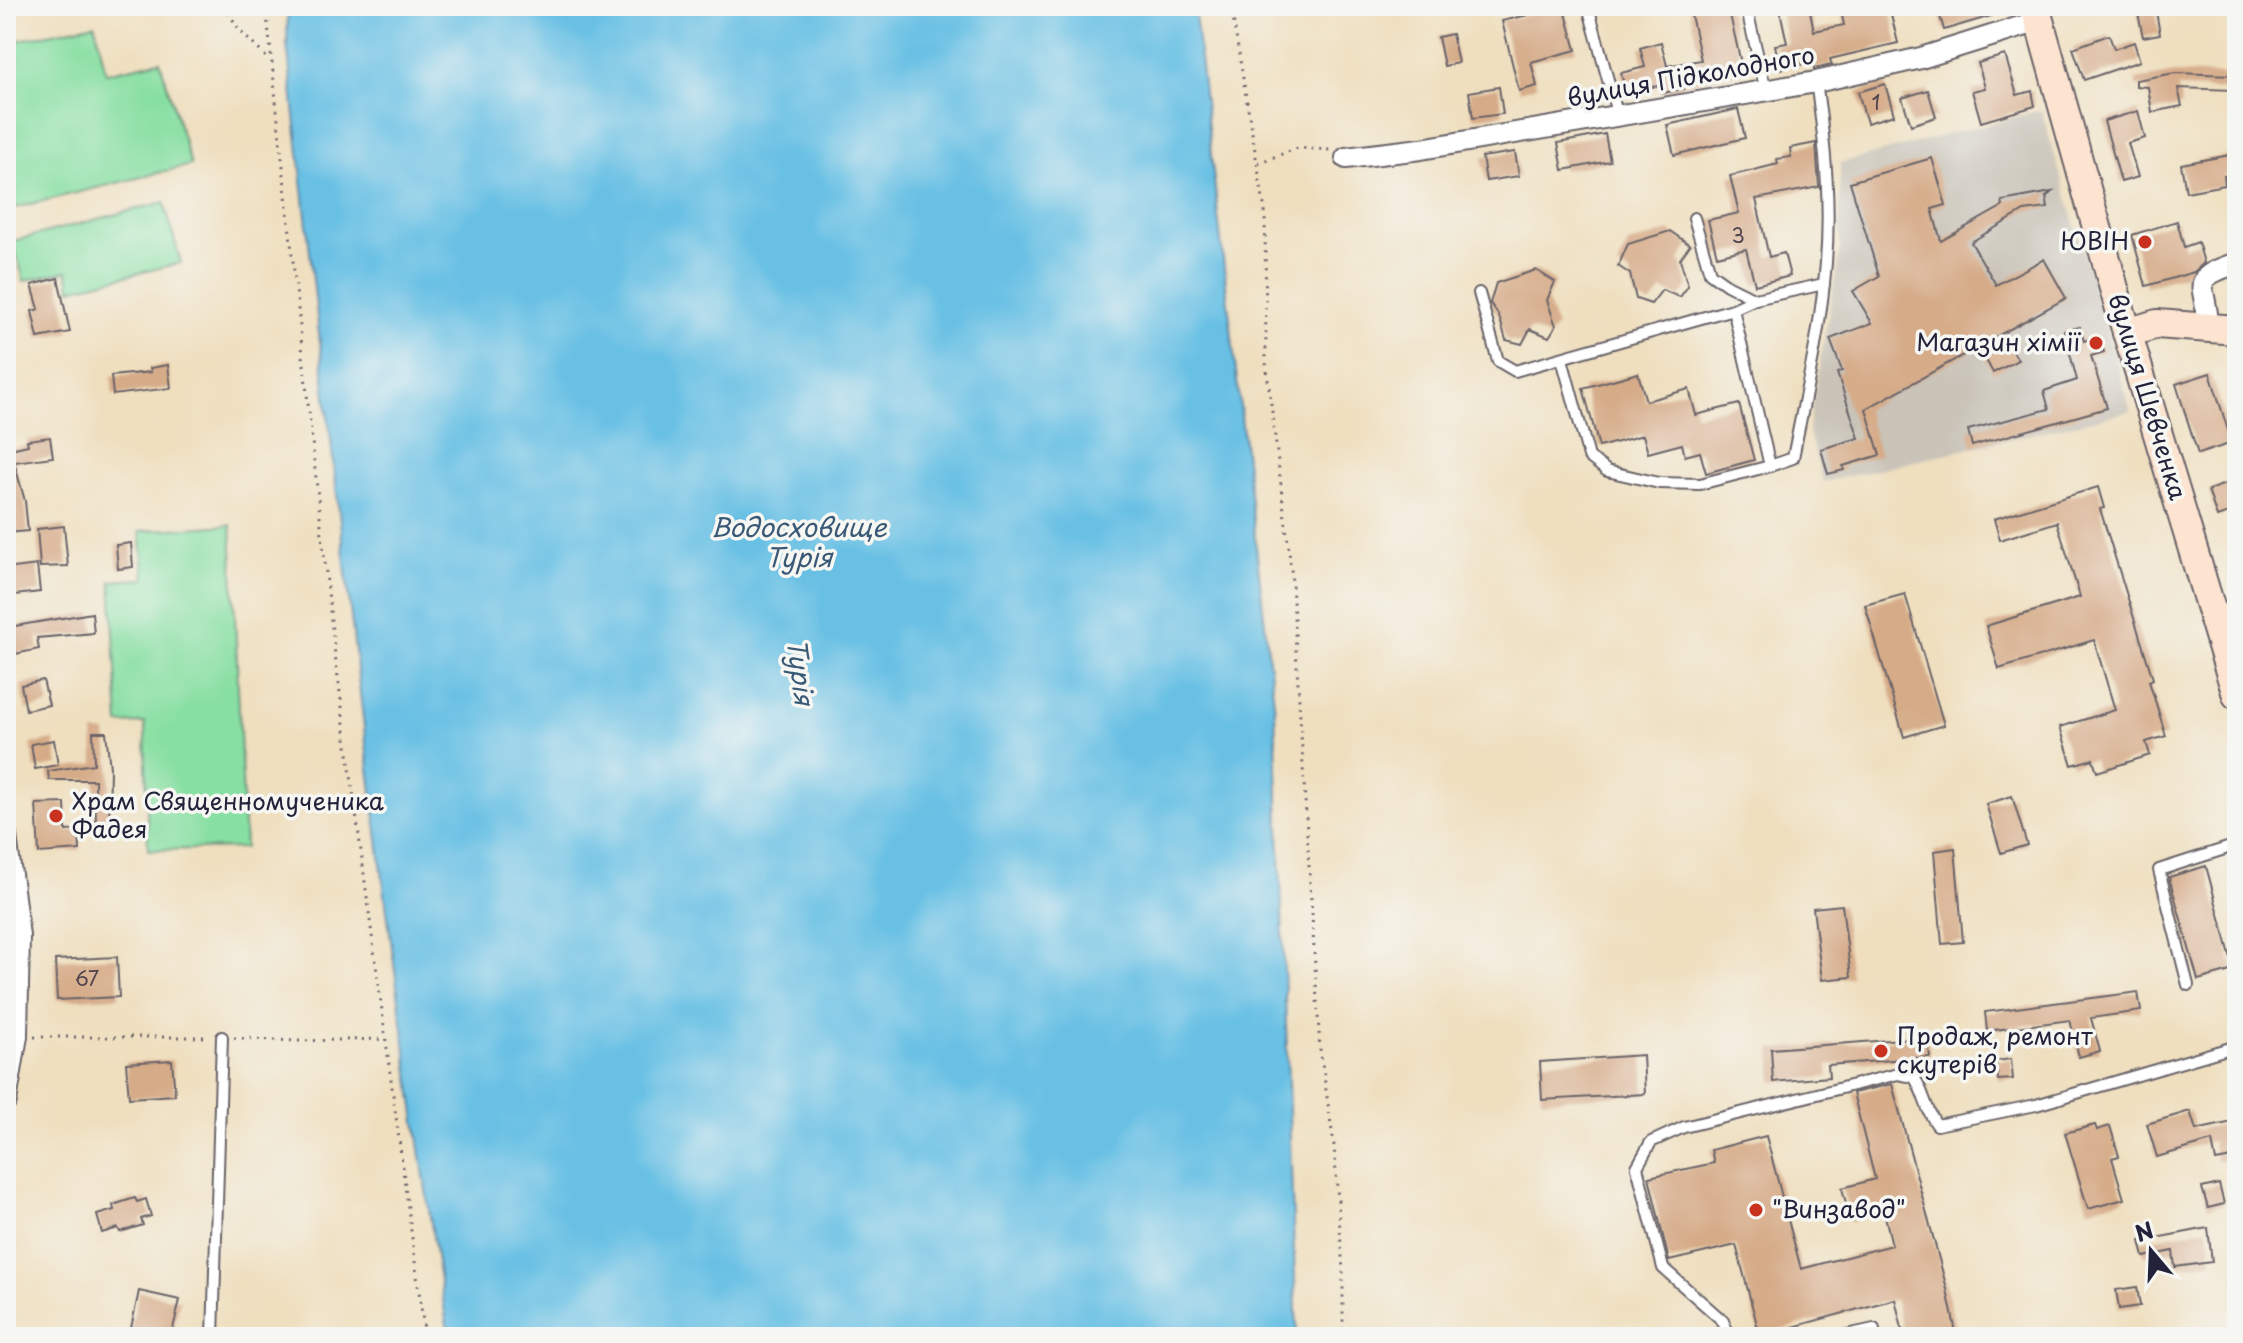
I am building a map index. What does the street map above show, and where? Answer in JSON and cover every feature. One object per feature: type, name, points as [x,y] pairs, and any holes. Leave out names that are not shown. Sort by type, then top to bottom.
[{"type":"street","name":"вулиця Підколодного","points":[[1346,158],[1421,149],[1816,82],[1921,58],[2037,14]]},
{"type":"street","name":"вулиця Шевченка","points":[[2037,14],[2127,333],[2237,695]]},
{"type":"street","points":[[2208,326],[2202,287],[2204,278],[2211,272],[2237,263]]},
{"type":"street","points":[[2127,333],[2157,324],[2237,330]]},
{"type":"street","points":[[6,836],[19,936],[17,1036],[6,1101]]},
{"type":"lane","points":[[1588,6],[1618,117]]},
{"type":"lane","points":[[1746,6],[1766,91]]},
{"type":"lane","points":[[1562,359],[1589,457],[1607,471],[1659,483],[1700,484],[1793,458],[1824,284],[1828,199],[1826,148],[1816,82]]},
{"type":"lane","points":[[1694,218],[1710,273],[1755,299]]},
{"type":"lane","points":[[1479,293],[1498,361],[1515,371],[1733,309],[1755,299],[1824,284]]},
{"type":"lane","points":[[1733,309],[1770,466]]},
{"type":"lane","points":[[2188,985],[2159,870],[2237,845]]},
{"type":"lane","points":[[213,1337],[222,1037]]},
{"type":"lane","points":[[1730,1337],[1723,1321],[1663,1268],[1637,1167],[1651,1142],[1684,1127],[1898,1074],[1914,1077],[1922,1089],[1928,1114],[1937,1125],[2036,1105],[2237,1046]]},
{"type":"lane","points":[[1838,1337],[1874,1329]]},
{"type":"path","points":[[224,6],[241,32],[271,62]]},
{"type":"path","points":[[266,6],[333,639],[425,1337]]},
{"type":"path","points":[[1231,6],[1265,211],[1266,363],[1291,567],[1320,1049],[1334,1145],[1343,1271],[1343,1337]]},
{"type":"path","points":[[1258,163],[1298,148],[1327,148],[1346,158]]},
{"type":"path","points":[[17,1036],[65,1039],[222,1037],[296,1041],[386,1039]]},
{"type":"shaded area","points":[[2041,110],[2131,411],[1823,482],[1808,429],[1840,251],[1840,163]]},
{"type":"green space","points":[[95,24],[106,73],[160,61],[191,165],[6,210],[6,156],[11,154],[6,137],[6,43]]},
{"type":"green space","points":[[164,202],[181,263],[71,289],[67,271],[24,281],[13,241]]},
{"type":"green space","points":[[231,525],[245,848],[148,850],[145,723],[119,724],[111,581],[145,579],[140,531]]},
{"type":"water","name":"Водосховище Турія","points":[[288,6],[1194,6],[1275,712],[1297,1337],[449,1337],[401,1015],[360,692],[287,44]]},
{"type":"building","points":[[1564,6],[1576,50],[1531,62],[1537,86],[1519,91],[1502,21]]},
{"type":"building","points":[[1689,6],[1728,6],[1743,72],[1682,85],[1683,89],[1662,93],[1660,85],[1626,93],[1621,73],[1645,67],[1640,48],[1661,42],[1667,66],[1701,60]]},
{"type":"building","points":[[1779,6],[1809,6],[1814,31],[1844,25],[1840,6],[1863,6],[1864,11],[1889,6],[1898,43],[1830,59],[1832,65],[1814,69],[1813,62],[1780,69],[1775,45],[1787,43]]},
{"type":"building","points":[[1937,6],[2010,6],[2011,10],[1944,30]]},
{"type":"building","points":[[2155,6],[2160,34],[2143,37],[2137,9]]},
{"type":"building","points":[[1452,34],[1458,63],[1444,66],[1438,37]]},
{"type":"building","points":[[2109,35],[2114,49],[2134,42],[2140,61],[2084,80],[2073,48]]},
{"type":"building","points":[[2005,55],[2017,95],[2032,91],[2035,106],[1981,122],[1972,91],[1985,88],[1978,63]]},
{"type":"building","points":[[2175,73],[2234,75],[2234,90],[2178,88],[2182,106],[2152,112],[2148,87],[2136,86],[2136,80]]},
{"type":"building","points":[[1885,84],[1894,115],[1867,123],[1858,92]]},
{"type":"building","points":[[1499,87],[1503,114],[1473,118],[1469,92]]},
{"type":"building","points":[[1928,90],[1936,117],[1911,125],[1902,98]]},
{"type":"building","points":[[1738,109],[1745,138],[1674,155],[1667,125]]},
{"type":"building","points":[[2138,111],[2145,138],[2128,143],[2138,177],[2121,182],[2104,121]]},
{"type":"building","points":[[1605,134],[1610,161],[1563,170],[1558,143]]},
{"type":"building","points":[[1816,143],[1819,187],[1756,199],[1769,257],[1784,253],[1790,276],[1755,285],[1746,249],[1717,256],[1708,220],[1739,213],[1730,176],[1778,164],[1777,159],[1791,157],[1790,148]]},
{"type":"building","points":[[1515,152],[1519,176],[1486,181],[1482,157]]},
{"type":"building","points":[[2230,155],[2234,175],[2224,176],[2225,185],[2186,192],[2181,164]]},
{"type":"building","points":[[1932,158],[1946,205],[1932,209],[1941,241],[2003,206],[2002,201],[2052,192],[2046,197],[2048,208],[2024,211],[1971,242],[1996,285],[2044,259],[2066,298],[1866,409],[1880,455],[1828,474],[1821,449],[1859,438],[1837,373],[1842,371],[1830,339],[1872,323],[1853,291],[1879,276],[1850,182]]},
{"type":"building","points":[[2177,221],[2184,247],[2198,242],[2204,263],[2194,272],[2146,286],[2132,235]]},
{"type":"building","points":[[1670,231],[1690,245],[1680,259],[1688,286],[1680,297],[1662,290],[1651,304],[1636,299],[1630,274],[1618,266],[1628,244]]},
{"type":"building","points":[[1536,270],[1555,282],[1547,300],[1556,326],[1549,337],[1530,329],[1522,344],[1506,340],[1499,316],[1490,303],[1496,283]]},
{"type":"building","points":[[58,278],[70,332],[38,338],[32,311],[39,309],[32,285]]},
{"type":"building","points":[[2080,327],[2084,341],[2099,336],[2104,352],[2091,356],[2107,408],[1972,446],[1968,430],[2049,409],[2044,391],[2077,380],[2064,331]]},
{"type":"building","points":[[2010,346],[2018,360],[1993,373],[1983,354]]},
{"type":"building","points":[[168,365],[171,388],[113,395],[111,376],[151,372],[150,368]]},
{"type":"building","points":[[1638,373],[1646,401],[1689,389],[1696,415],[1739,404],[1754,460],[1706,473],[1700,452],[1685,456],[1682,444],[1648,453],[1643,435],[1599,447],[1583,388]]},
{"type":"building","points":[[2210,373],[2232,443],[2198,454],[2176,384]]},
{"type":"building","points":[[50,437],[53,457],[14,462],[25,501],[28,531],[6,533],[6,450],[28,445],[27,440]]},
{"type":"building","points":[[2237,480],[2237,510],[2217,517],[2208,490]]},
{"type":"building","points":[[2098,487],[2104,508],[2100,509],[2153,679],[2149,681],[2166,736],[2146,742],[2150,755],[2097,772],[2093,759],[2072,765],[2060,727],[2115,710],[2094,640],[1999,669],[1986,626],[2080,597],[2057,522],[2000,540],[1994,519]]},
{"type":"building","points":[[64,526],[68,566],[40,567],[37,529]]},
{"type":"building","points":[[131,543],[133,567],[118,569],[116,545]]},
{"type":"building","points":[[37,565],[40,592],[6,596],[6,569]]},
{"type":"building","points":[[1905,594],[1944,725],[1904,737],[1865,605]]},
{"type":"building","points":[[92,613],[94,633],[37,638],[39,649],[15,654],[9,627]]},
{"type":"building","points":[[43,680],[49,705],[26,710],[21,685]]},
{"type":"building","points":[[93,732],[106,732],[110,768],[109,824],[96,824],[95,780],[49,780],[48,771],[94,764]]},
{"type":"building","points":[[54,740],[58,765],[35,769],[31,744]]},
{"type":"building","points":[[2012,796],[2027,845],[2001,853],[1986,804]]},
{"type":"building","points":[[65,803],[66,831],[79,830],[80,850],[39,853],[36,804]]},
{"type":"building","points":[[1955,848],[1963,942],[1942,944],[1934,851]]},
{"type":"building","points":[[2206,866],[2234,970],[2198,980],[2169,877]]},
{"type":"building","points":[[1842,905],[1851,977],[1822,980],[1813,908]]},
{"type":"building","points":[[117,957],[119,997],[57,1000],[55,960]]},
{"type":"building","points":[[2138,992],[2141,1011],[2091,1018],[2100,1051],[2079,1057],[2070,1020],[1987,1031],[1985,1012]]},
{"type":"building","points":[[1928,1037],[1930,1057],[1828,1065],[1829,1077],[1773,1082],[1771,1049]]},
{"type":"building","points":[[1643,1055],[1645,1094],[1542,1100],[1540,1062]]},
{"type":"building","points":[[2011,1059],[2013,1079],[1998,1080],[1996,1061]]},
{"type":"building","points":[[172,1060],[175,1095],[129,1098],[126,1063]]},
{"type":"building","points":[[1892,1084],[1957,1337],[1904,1337],[1895,1299],[1760,1336],[1736,1245],[1669,1261],[1649,1177],[1714,1163],[1711,1150],[1766,1136],[1801,1269],[1892,1245],[1884,1212],[1851,1222],[1842,1188],[1875,1179],[1853,1093]]},
{"type":"building","points":[[2190,1111],[2196,1130],[2237,1121],[2237,1157],[2216,1161],[2212,1141],[2157,1157],[2147,1124]]},
{"type":"building","points":[[2095,1125],[2097,1130],[2110,1126],[2119,1156],[2112,1158],[2124,1199],[2088,1209],[2065,1133]]},
{"type":"building","points":[[2219,1184],[2224,1204],[2208,1208],[2202,1188]]},
{"type":"building","points":[[135,1198],[137,1202],[146,1199],[151,1216],[141,1219],[143,1225],[120,1232],[118,1228],[102,1233],[97,1215],[114,1210],[113,1205]]},
{"type":"building","points":[[2208,1228],[2212,1262],[2175,1267],[2173,1251],[2144,1257],[2140,1241]]},
{"type":"building","points":[[2137,1287],[2140,1306],[2119,1309],[2116,1290]]},
{"type":"building","points":[[139,1291],[180,1300],[171,1337],[131,1328]]},
{"type":"place","name":"ЮВІН","points":[[2145,242]]},
{"type":"place","name":"Магазин хімії","points":[[2096,343]]},
{"type":"place","name":"Храм Священномученика Фадея","points":[[56,816]]},
{"type":"place","name":"Продаж, ремонт скутерів","points":[[1881,1051]]},
{"type":"place","name":"\"Винзавод\"","points":[[1756,1210]]},
{"type":"water label","name":"Турія","points":[[800,672]]}]
